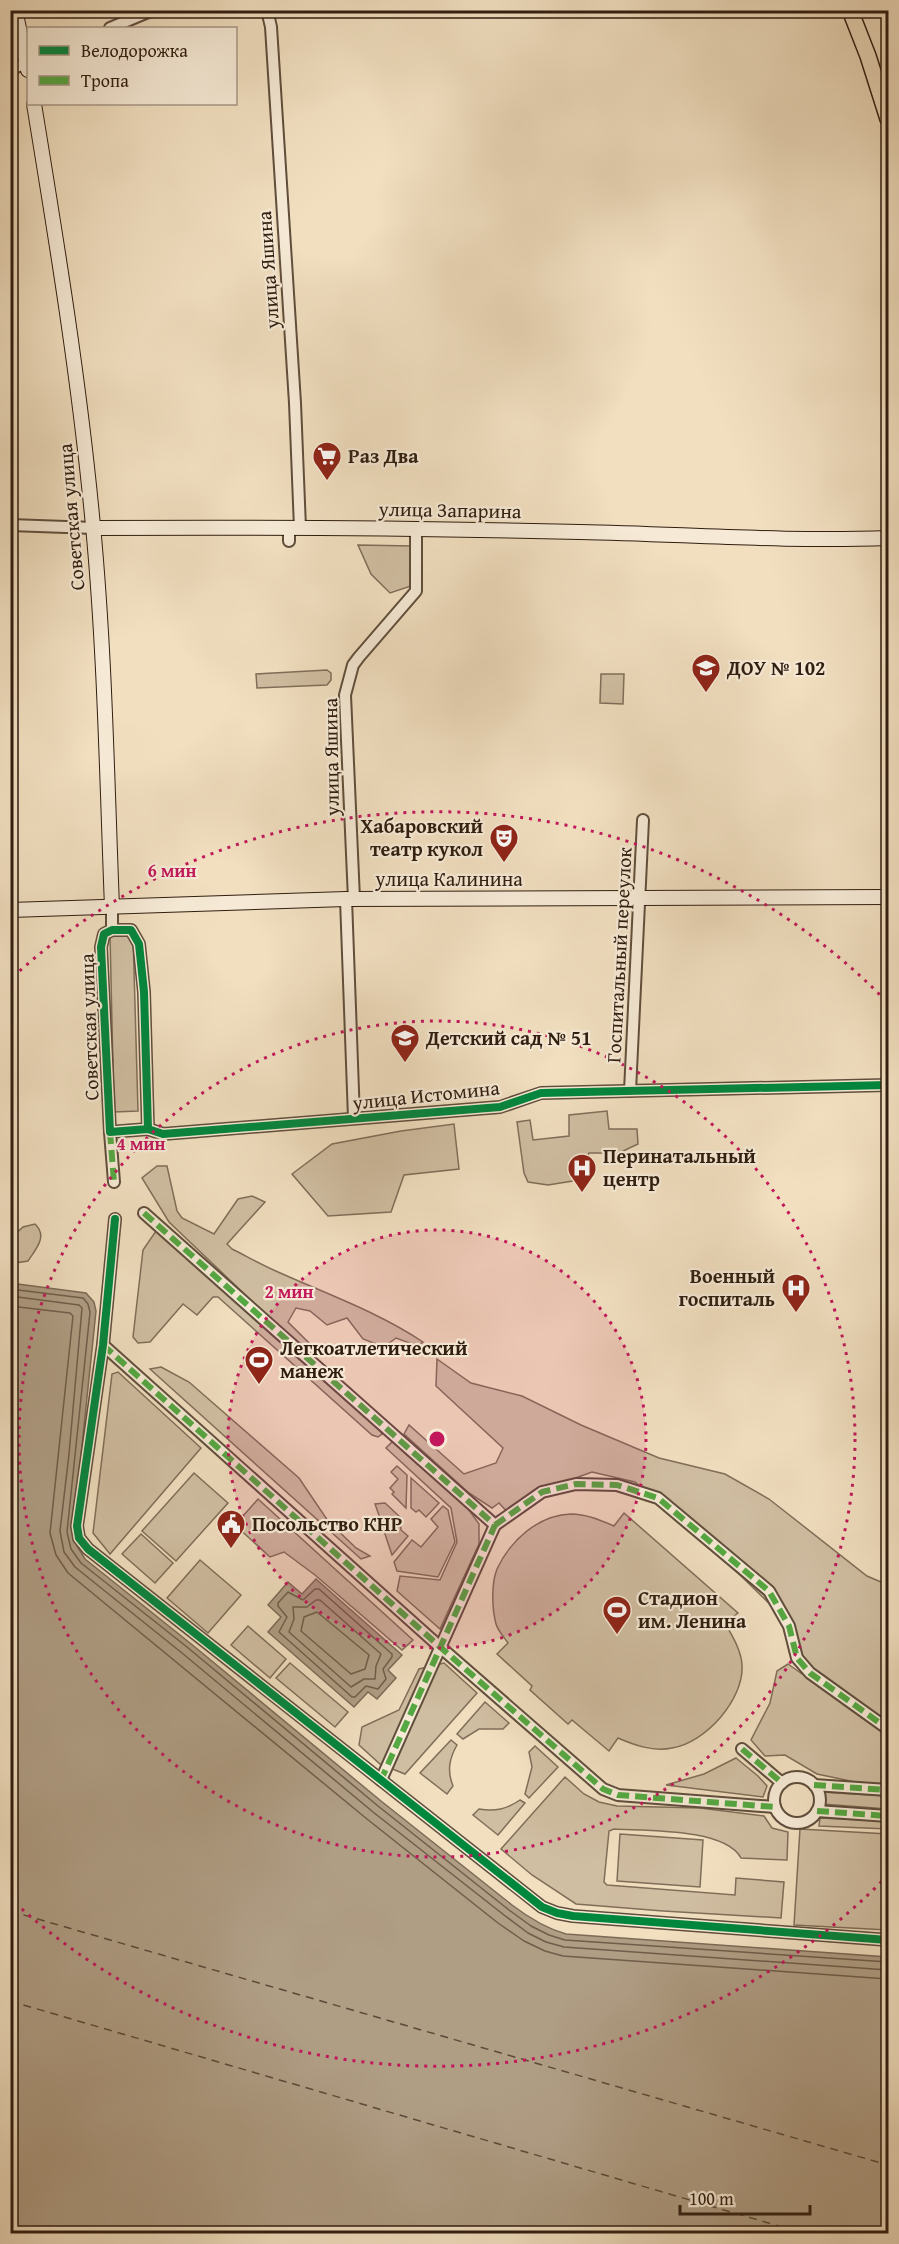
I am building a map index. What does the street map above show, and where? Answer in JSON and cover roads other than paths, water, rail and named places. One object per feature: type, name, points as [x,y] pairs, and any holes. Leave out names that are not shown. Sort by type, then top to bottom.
[{"type":"main road","points":[[850,10],[868,56],[888,119]]},
{"type":"street","points":[[15,10],[27,62]]},
{"type":"street","points":[[112,27],[153,10]]},
{"type":"street","name":"улица Яшина","points":[[267,10],[271,27],[295,402],[293,532]]},
{"type":"street","points":[[10,69],[27,66]]},
{"type":"street","name":"Советская улица","points":[[34,105],[80,403],[93,528],[104,698],[112,930]]},
{"type":"street","name":"улица Запарина","points":[[10,525],[293,532],[416,529],[753,538],[888,538]]},
{"type":"street","name":"улица Яшина","points":[[354,1118],[345,695],[353,665],[416,591],[416,529]]},
{"type":"street","name":"Госпитальный переулок","points":[[630,1091],[643,820]]},
{"type":"street","name":"улица Калинина","points":[[10,910],[350,899],[888,897]]},
{"type":"street","name":"Советская улица","points":[[110,1132],[101,947],[104,934],[112,930],[131,930],[139,944],[144,992],[148,1129]]},
{"type":"street","name":"улица Истомина","points":[[110,1132],[148,1129],[163,1134],[500,1107],[541,1093],[888,1085]]},
{"type":"street","points":[[110,1132],[114,1182]]},
{"type":"street","points":[[144,1213],[495,1525]]},
{"type":"street","points":[[115,1219],[103,1345],[77,1526],[79,1539],[96,1555],[542,1907],[557,1913],[732,1930],[888,1940]]},
{"type":"street","points":[[103,1345],[440,1646],[609,1793],[775,1807]]},
{"type":"street","points":[[381,1779],[495,1525],[542,1492],[576,1484],[617,1485],[658,1498],[769,1591],[789,1626],[797,1658],[810,1673],[888,1729]]},
{"type":"street","points":[[742,1749],[782,1783]]},
{"type":"street","points":[[790,1778],[807,1779],[819,1793],[817,1810],[811,1818],[804,1822],[795,1823],[786,1820],[779,1815],[775,1807],[776,1790],[790,1778]]},
{"type":"street","points":[[814,1785],[888,1790]]},
{"type":"street","points":[[817,1810],[888,1816]]},
{"type":"water","points":[[10,1283],[86,1293],[94,1302],[96,1311],[73,1532],[77,1546],[85,1559],[512,1905],[551,1929],[566,1934],[888,1957],[888,2233],[11,2234]]},
{"type":"water","points":[[316,1579],[402,1655],[388,1670],[396,1678],[377,1699],[368,1692],[354,1707],[268,1632],[281,1617],[268,1605],[288,1582],[302,1594]]},
{"type":"place","name":"Раз Два","points":[[327,482]]},
{"type":"place","name":"ДОУ № 102","points":[[706,694]]},
{"type":"place","name":"Хабаровский театр кукол","points":[[504,864]]},
{"type":"place","name":"Детский сад № 51","points":[[405,1064]]},
{"type":"place","name":"Перинатальный центр","points":[[582,1194]]},
{"type":"place","name":"Военный госпиталь","points":[[796,1314]]},
{"type":"place","name":"Легкоатлетический манеж","points":[[259,1386]]},
{"type":"place","name":"Посольство КНР","points":[[231,1550]]},
{"type":"place","name":"Стадион им. Ленина","points":[[617,1636]]}]
